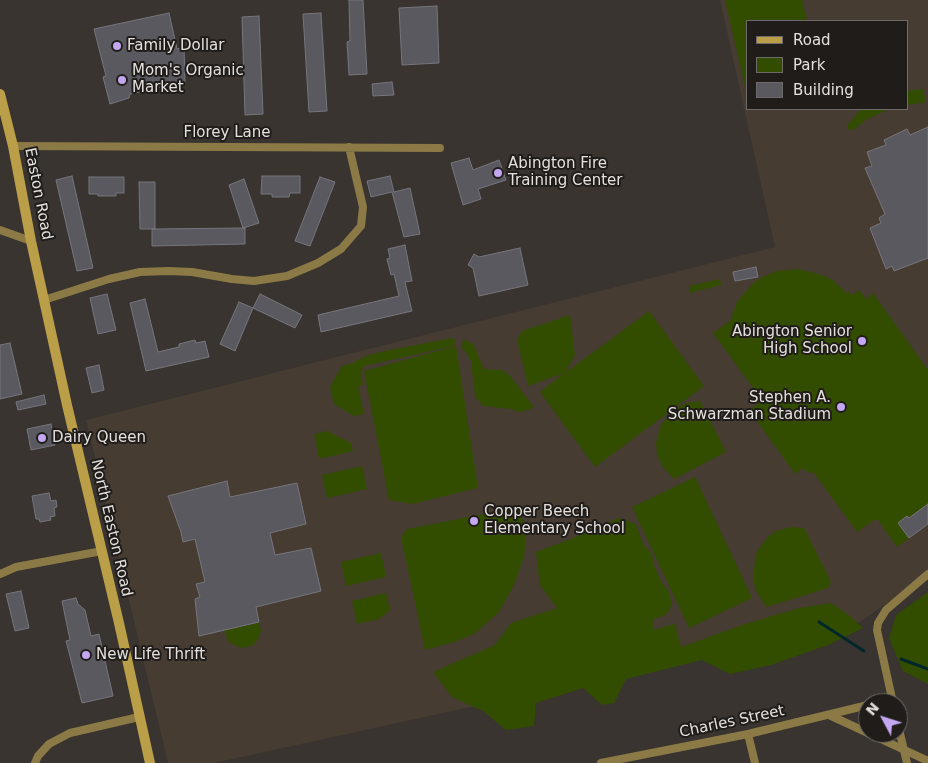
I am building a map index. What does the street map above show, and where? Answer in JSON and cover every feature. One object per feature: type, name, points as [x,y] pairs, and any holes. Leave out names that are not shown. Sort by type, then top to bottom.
[{"type":"main road","name":"Easton Road","points":[[0,94],[13,146],[44,300]]},
{"type":"main road","name":"North Easton Road","points":[[44,300],[74,439],[102,551],[150,763]]},
{"type":"street","name":"Florey Lane","points":[[13,146],[440,148]]},
{"type":"street","points":[[44,300],[109,279],[140,272],[192,272],[232,280],[254,281],[287,276],[318,263],[341,249],[361,226],[363,207],[349,147]]},
{"type":"street","points":[[0,230],[31,241]]},
{"type":"street","points":[[0,574],[16,567],[102,551]]},
{"type":"street","points":[[891,693],[877,630],[878,623],[886,610],[928,574]]},
{"type":"street","name":"Charles Street","points":[[602,763],[748,734],[858,708]]},
{"type":"street","points":[[829,715],[858,728]]},
{"type":"street","points":[[35,763],[38,756],[49,744],[70,732],[139,717]]},
{"type":"street","points":[[748,734],[755,763]]},
{"type":"street","points":[[890,743],[928,760]]},
{"type":"street","points":[[902,743],[907,763]]},
{"type":"shaded area","name":"Copper Beech Elementary School","points":[[720,0],[928,0],[928,574],[860,622],[214,763],[168,763],[86,420],[775,247]]},
{"type":"green space","points":[[725,0],[802,0],[807,20],[746,20],[746,91]]},
{"type":"green space","points":[[923,89],[926,102],[908,105],[908,91]]},
{"type":"green space","points":[[860,110],[887,110],[866,120],[853,130],[848,129],[847,126]]},
{"type":"green space","name":"Stephen A. Schwarzman Stadium","points":[[799,269],[822,275],[834,281],[846,293],[849,292],[852,295],[859,290],[866,299],[873,293],[928,370],[928,524],[897,547],[878,520],[874,520],[857,532],[814,473],[807,472],[803,468],[795,474],[749,410],[758,404],[754,399],[756,392],[713,333],[730,321],[737,302],[752,284],[762,277],[777,271]]},
{"type":"green space","points":[[720,279],[721,285],[690,293],[689,286]]},
{"type":"green space","points":[[649,311],[704,386],[595,467],[540,392],[564,373],[528,386],[517,340],[522,331],[570,315],[575,355],[565,373]]},
{"type":"green space","points":[[453,338],[455,341],[454,346],[364,366],[361,372],[363,385],[358,386],[364,414],[354,416],[334,404],[330,387],[342,366],[380,352]]},
{"type":"green space","points":[[463,339],[473,344],[484,369],[502,370],[511,377],[533,406],[532,409],[520,412],[511,409],[483,406],[475,396],[471,361],[462,349]]},
{"type":"green space","points":[[456,346],[478,488],[412,504],[389,500],[364,371]]},
{"type":"green space","points":[[700,401],[726,452],[674,479],[663,467],[657,455],[656,443],[661,425],[672,411],[687,403]]},
{"type":"green space","points":[[327,431],[351,443],[353,451],[319,459],[314,434]]},
{"type":"green space","points":[[362,466],[367,489],[327,498],[322,475]]},
{"type":"green space","points":[[695,477],[752,598],[689,628],[632,507]]},
{"type":"green space","points":[[520,507],[526,538],[524,556],[515,583],[499,612],[474,634],[425,650],[401,537],[407,529]]},
{"type":"green space","points":[[619,518],[636,524],[643,544],[652,554],[654,565],[662,583],[668,590],[672,603],[665,615],[654,619],[653,630],[675,624],[681,647],[748,623],[799,608],[831,603],[863,628],[828,645],[771,665],[730,674],[702,660],[626,679],[614,703],[602,705],[583,688],[536,703],[534,726],[506,730],[483,711],[452,697],[433,672],[495,645],[511,623],[557,608],[540,585],[536,552]]},
{"type":"green space","points":[[791,527],[804,528],[831,582],[828,588],[767,607],[755,589],[753,575],[757,551],[768,537],[776,531]]},
{"type":"green space","points":[[381,553],[386,577],[346,586],[341,562]]},
{"type":"green space","points":[[928,592],[928,684],[903,671],[889,638],[896,615]]},
{"type":"green space","points":[[386,593],[390,610],[379,619],[357,624],[352,601]]},
{"type":"green space","points":[[259,622],[261,631],[257,641],[251,646],[242,648],[228,641],[224,630]]},
{"type":"building","points":[[349,0],[363,0],[367,74],[349,75],[347,42],[350,41]]},
{"type":"building","points":[[437,6],[439,63],[402,65],[399,8]]},
{"type":"building","points":[[169,13],[177,49],[184,47],[185,82],[130,94],[129,98],[110,104],[103,77],[106,76],[94,29]]},
{"type":"building","points":[[321,13],[327,111],[309,112],[303,14]]},
{"type":"building","points":[[259,16],[263,114],[245,115],[242,17]]},
{"type":"building","points":[[392,82],[394,95],[373,96],[372,84]]},
{"type":"building","points":[[928,127],[928,258],[894,271],[892,266],[886,269],[870,228],[881,223],[879,218],[885,214],[865,168],[872,166],[867,152],[886,145],[884,140],[907,129],[910,135]]},
{"type":"building","points":[[469,158],[473,170],[499,160],[506,180],[478,189],[481,199],[463,205],[451,163]]},
{"type":"building","points":[[72,176],[93,268],[77,271],[56,180]]},
{"type":"building","points":[[262,176],[300,176],[300,193],[290,193],[289,197],[272,197],[272,194],[261,194]]},
{"type":"building","points":[[390,176],[394,192],[410,188],[420,234],[404,237],[392,192],[371,197],[367,181]]},
{"type":"building","points":[[89,177],[124,177],[124,193],[116,193],[116,196],[89,194]]},
{"type":"building","points":[[320,177],[335,182],[310,246],[295,241]]},
{"type":"building","points":[[244,179],[259,223],[243,228],[229,185]]},
{"type":"building","points":[[139,182],[155,182],[155,229],[140,229]]},
{"type":"building","points":[[245,228],[245,244],[152,246],[152,229]]},
{"type":"building","points":[[405,245],[412,281],[405,282],[412,311],[321,332],[318,315],[399,296],[394,274],[391,275],[387,259],[390,258],[388,249]]},
{"type":"building","points":[[520,248],[528,285],[479,296],[473,268],[468,265],[474,254],[479,257]]},
{"type":"building","points":[[756,267],[758,277],[735,281],[733,272]]},
{"type":"building","points":[[107,294],[116,330],[98,334],[90,298]]},
{"type":"building","points":[[260,294],[302,315],[295,328],[253,308]]},
{"type":"building","points":[[145,299],[158,352],[179,347],[179,344],[195,340],[196,343],[205,341],[209,357],[146,371],[130,303]]},
{"type":"building","points":[[239,302],[253,308],[235,351],[220,344]]},
{"type":"building","points":[[10,343],[22,394],[0,399],[0,345]]},
{"type":"building","points":[[99,365],[104,390],[92,393],[86,368]]},
{"type":"building","points":[[44,395],[46,404],[18,410],[16,402]]},
{"type":"building","points":[[51,424],[55,445],[31,450],[27,429]]},
{"type":"building","points":[[227,481],[230,497],[297,483],[306,524],[270,533],[275,555],[311,548],[321,591],[256,607],[259,622],[199,636],[195,599],[200,597],[196,584],[205,582],[195,539],[183,542],[168,496]]},
{"type":"building","points":[[49,493],[51,501],[56,500],[55,516],[50,517],[51,520],[40,522],[39,519],[36,519],[32,496]]},
{"type":"building","points":[[928,504],[928,524],[909,538],[898,523],[907,516],[909,518]]},
{"type":"building","points":[[21,591],[29,628],[15,631],[6,594]]},
{"type":"building","name":"New Life Thrift","points":[[76,598],[78,604],[85,610],[91,636],[99,634],[113,696],[82,703],[66,641],[70,640],[62,601]]},
{"type":"waterway","points":[[819,622],[864,651]]},
{"type":"waterway","points":[[901,659],[928,669]]},
{"type":"place","name":"Family Dollar","points":[[117,46]]},
{"type":"place","name":"Mom's Organic Market","points":[[122,80]]},
{"type":"place","name":"Abington Fire Training Center","points":[[498,173]]},
{"type":"place","name":"Abington Senior High School","points":[[862,341]]},
{"type":"place","name":"Stephen A. Schwarzman Stadium","points":[[841,407]]},
{"type":"place","name":"Dairy Queen","points":[[42,438]]},
{"type":"place","name":"Copper Beech Elementary School","points":[[474,521]]},
{"type":"place","name":"New Life Thrift","points":[[86,655]]}]
